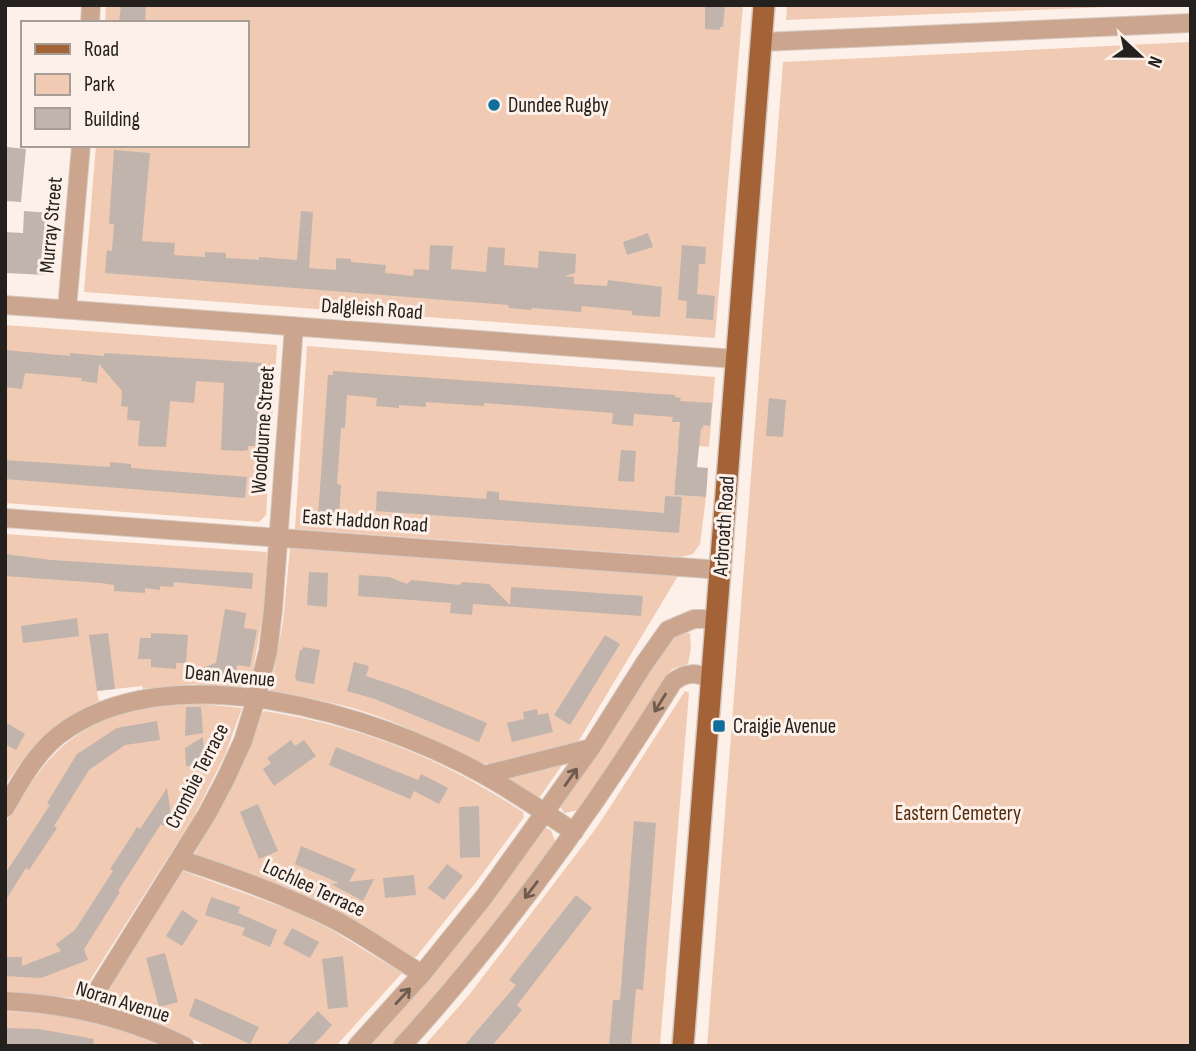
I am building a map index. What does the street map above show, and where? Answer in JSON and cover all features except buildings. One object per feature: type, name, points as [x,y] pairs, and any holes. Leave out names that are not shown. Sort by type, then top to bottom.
[{"type":"main road","name":"Arbroath Road","points":[[683,1046],[764,5]]},
{"type":"street","points":[[762,42],[1191,23]]},
{"type":"street","name":"Murray Street","points":[[67,309],[81,147]]},
{"type":"street","name":"Dalgleish Road","points":[[5,304],[736,359]]},
{"type":"street","name":"Woodburne Street","points":[[278,537],[294,326]]},
{"type":"street","name":"East Haddon Road","points":[[5,518],[721,570]]},
{"type":"street","name":"Crombie Terrace","points":[[85,1010],[179,859],[226,778],[243,741],[268,651],[278,537]]},
{"type":"street","points":[[357,1046],[422,974],[484,897],[546,814],[668,630],[694,618],[717,619]]},
{"type":"street","points":[[402,1046],[439,1006],[506,923],[574,832],[673,682],[682,675],[694,672],[712,679]]},
{"type":"street","name":"Dean Avenue","points":[[5,808],[37,758],[58,736],[83,720],[143,698],[179,693],[218,694],[325,712],[377,726],[484,775],[574,832]]},
{"type":"street","points":[[484,775],[591,748]]},
{"type":"street","name":"Lochlee Terrace","points":[[179,859],[242,879],[295,901],[337,921],[422,974]]},
{"type":"street","name":"Noran Avenue","points":[[5,1001],[85,1010],[134,1025],[185,1046]]},
{"type":"green space","points":[[106,5],[743,5],[715,338],[84,292],[96,147],[248,147],[248,21],[105,21]]},
{"type":"green space","points":[[787,5],[1158,5],[786,20]]},
{"type":"green space","name":"Eastern Cemetery","points":[[1191,42],[1191,1046],[707,1046],[783,62]]},
{"type":"green space","points":[[5,325],[277,345],[266,515],[259,522],[5,503]]},
{"type":"green space","points":[[307,346],[715,377],[709,447],[678,444],[674,495],[706,497],[700,544],[693,554],[681,557],[295,529]]},
{"type":"green space","points":[[5,534],[267,552],[264,608],[251,681],[244,687],[194,684],[97,691],[99,701],[70,717],[45,736],[23,759],[5,786]]},
{"type":"green space","points":[[290,548],[678,576],[578,742],[489,764],[364,711],[270,691],[283,622]]},
{"type":"green space","points":[[681,633],[690,633],[688,664],[672,669],[634,733],[580,810],[564,813],[560,806],[655,661],[674,637]]},
{"type":"green space","points":[[685,691],[689,693],[660,1046],[424,1046],[469,995],[597,827]]},
{"type":"green space","points":[[202,704],[242,708],[225,755],[194,816],[80,996],[75,998],[5,992],[4,830],[9,817],[41,769],[59,749],[79,734],[122,714],[173,705]]},
{"type":"green space","points":[[262,712],[336,726],[400,747],[461,775],[523,812],[524,817],[477,881],[416,957],[338,913],[263,879],[195,853],[235,781]]},
{"type":"green space","points":[[565,761],[537,801],[499,778]]},
{"type":"green space","points":[[545,828],[551,830],[555,841],[552,850],[475,950],[393,1046],[368,1046],[486,907]]},
{"type":"green space","points":[[183,871],[293,911],[332,930],[402,973],[336,1046],[207,1046],[154,1022],[103,1006],[101,1001]]},
{"type":"green space","points":[[5,1011],[85,1021],[161,1046],[5,1046]]},
{"type":"place","name":"Dundee Rugby","points":[[494,105]]},
{"type":"place","name":"Craigie Avenue","points":[[719,726]]}]
